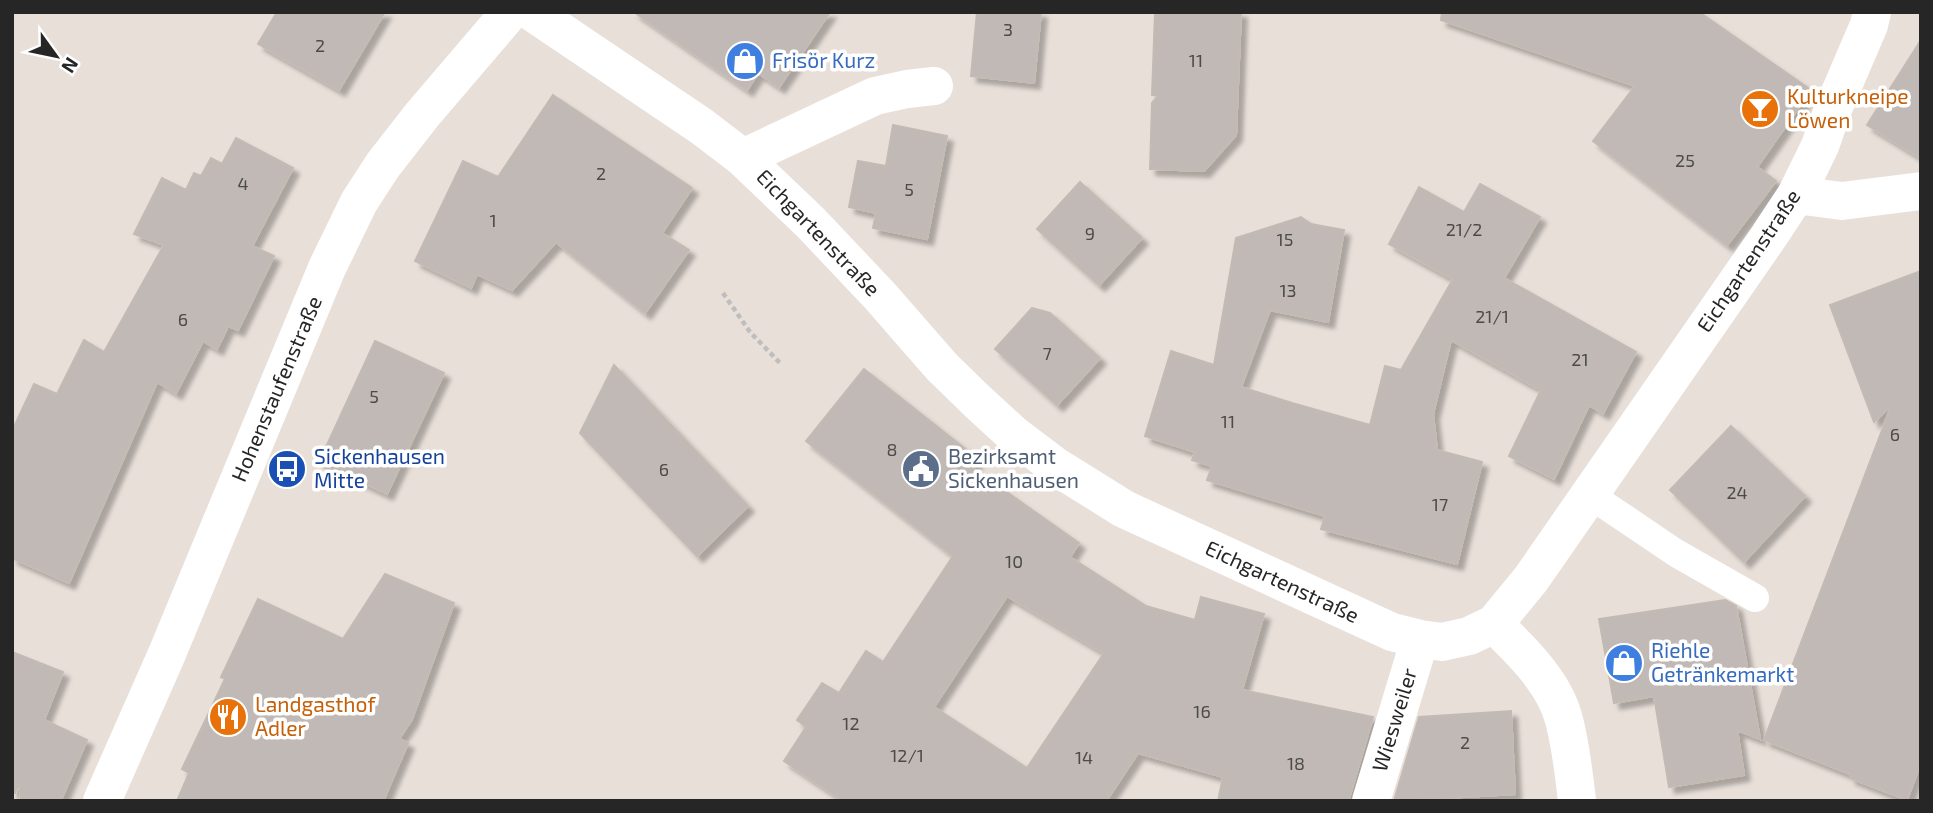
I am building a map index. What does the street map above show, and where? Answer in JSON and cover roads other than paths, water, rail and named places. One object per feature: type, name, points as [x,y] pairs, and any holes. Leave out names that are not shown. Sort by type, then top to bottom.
[{"type":"street","name":"Hohenstaufenstraße","points":[[102,801],[171,644],[317,291],[359,202],[383,165],[422,115],[510,12]]},
{"type":"street","name":"Eichgartenstraße","points":[[532,12],[701,126],[743,158],[811,223],[942,367],[1014,435],[1055,466],[1136,514],[1392,632],[1442,642],[1469,636],[1494,624],[1531,579],[1796,195],[1820,146],[1872,12]]},
{"type":"street","points":[[743,158],[875,96],[934,86]]},
{"type":"street","points":[[1796,195],[1842,201],[1921,191]]},
{"type":"street","points":[[1494,624],[1539,672],[1556,700],[1564,718],[1577,801]]},
{"type":"street","name":"Wiesweiler","points":[[1371,801],[1420,639]]},
{"type":"lane","points":[[1590,495],[1676,553],[1755,598]]},
{"type":"place","name":"Frisör Kurz","points":[[745,61]]},
{"type":"place","name":"Kulturkneipe Löwen","points":[[1760,109]]},
{"type":"place","name":"Sickenhausen Mitte","points":[[287,469]]},
{"type":"place","name":"Bezirksamt Sickenhausen","points":[[921,469]]},
{"type":"place","name":"Riehle Getränkemarkt","points":[[1624,663]]},
{"type":"place","name":"Landgasthof Adler","points":[[228,717]]}]
